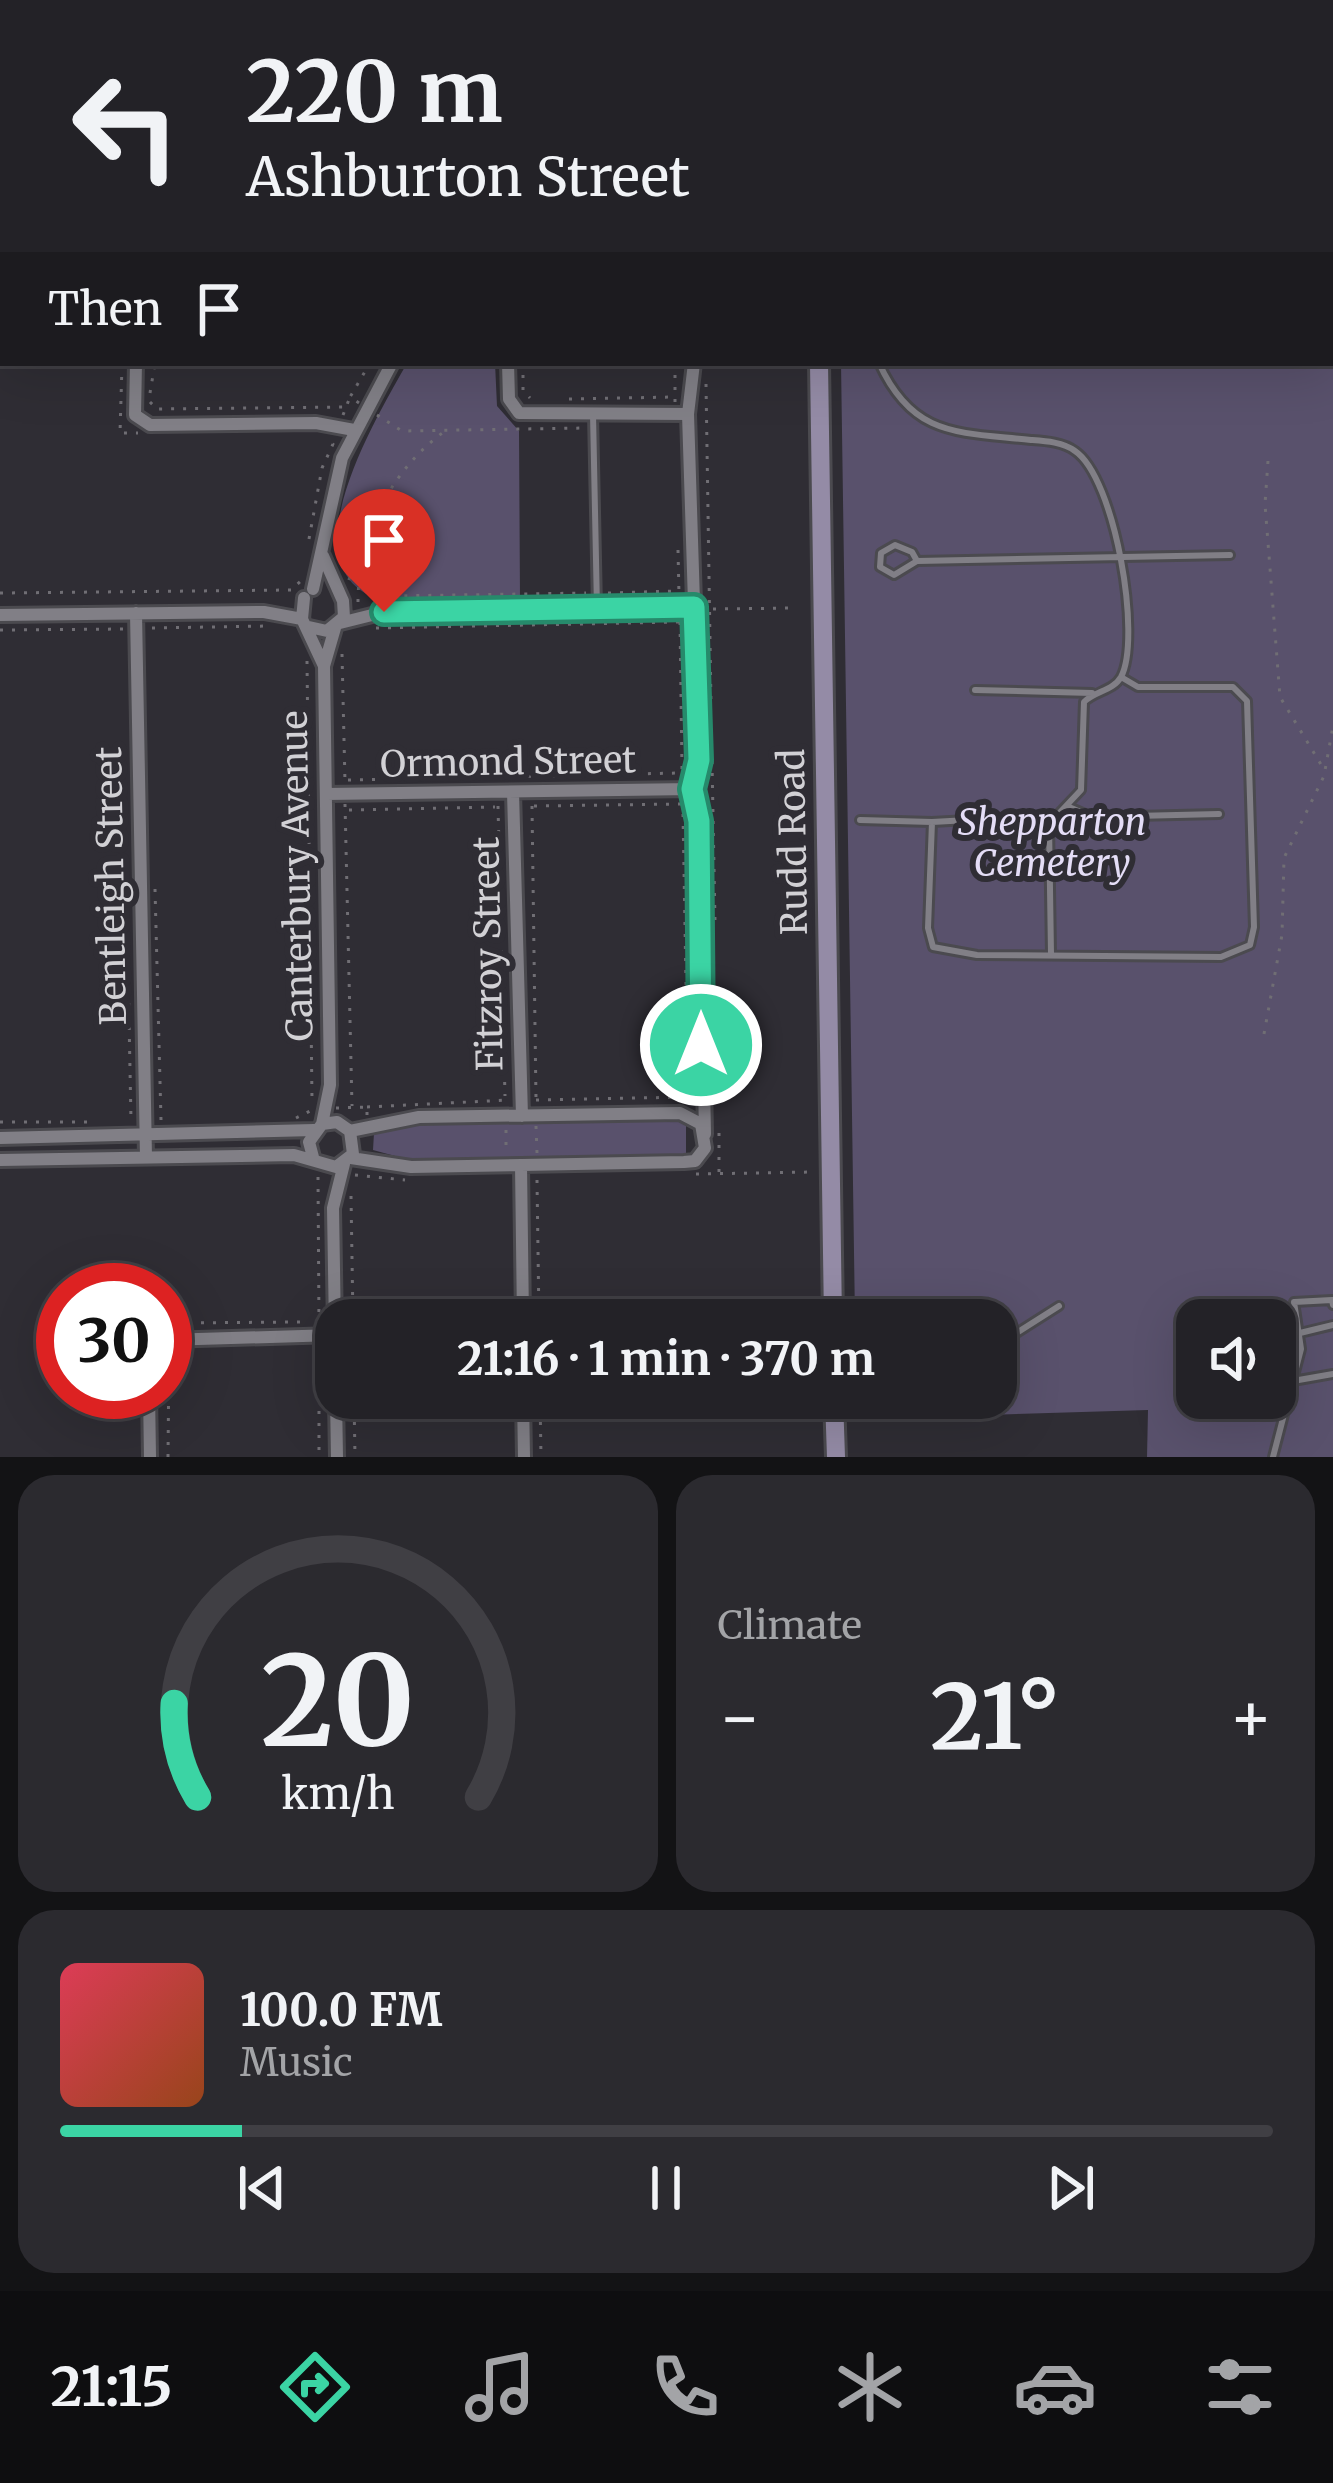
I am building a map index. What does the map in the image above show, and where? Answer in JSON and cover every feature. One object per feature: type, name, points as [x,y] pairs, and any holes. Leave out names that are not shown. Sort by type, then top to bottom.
[{"type":"street","points":[[136,366],[135,415],[151,425],[316,422],[354,430]]},
{"type":"street","points":[[340,596],[316,554],[354,430],[390,366]]},
{"type":"street","points":[[508,366],[509,399],[518,413],[593,421],[682,413]]},
{"type":"street","points":[[0,1160],[296,1155],[330,1168],[537,1171],[695,1161],[705,1148],[699,821],[687,789],[699,760],[687,607],[682,413],[693,366]]},
{"type":"street","name":"Rudd Road","points":[[819,366],[833,1299]]},
{"type":"street","points":[[306,623],[308,593],[323,573]]},
{"type":"street","points":[[264,612],[308,593],[340,596],[384,612],[687,607]]},
{"type":"street","name":"Canterbury Avenue","points":[[330,1168],[309,1142],[332,1108],[324,666],[337,626],[340,596]]},
{"type":"street","points":[[0,615],[264,612],[337,626],[384,612]]},
{"type":"street","name":"Bentleigh Street","points":[[136,614],[146,1157]]},
{"type":"street","name":"Canterbury Avenue","points":[[306,623],[324,666]]},
{"type":"street","name":"Ormond Street","points":[[326,794],[345,787],[498,792],[687,789]]},
{"type":"street","name":"Fitzroy Street","points":[[514,792],[529,1116]]},
{"type":"street","points":[[680,1113],[695,1103],[701,1090]]},
{"type":"street","points":[[330,1168],[355,1146],[332,1108]]},
{"type":"street","points":[[0,1138],[292,1133],[318,1127],[367,1129],[403,1118],[680,1113],[701,1124],[705,1134]]},
{"type":"street","points":[[330,1168],[334,1299]]},
{"type":"street","points":[[516,1169],[522,1299]]},
{"type":"street","points":[[192,1338],[315,1329]]},
{"type":"street","points":[[149,1419],[150,1457]]},
{"type":"street","points":[[336,1419],[337,1457]]},
{"type":"street","points":[[524,1419],[524,1457]]},
{"type":"street","points":[[835,1419],[836,1457]]},
{"type":"lane","points":[[860,820],[932,823],[1057,814],[1069,808],[1081,790],[1081,710],[1121,677],[1125,664],[1121,557],[1106,494],[1095,472],[1074,449],[929,424],[890,387],[880,366]]},
{"type":"lane","points":[[593,421],[597,609]]},
{"type":"lane","points":[[917,561],[913,552],[895,545],[881,553],[880,567],[894,575],[917,561],[1230,555]]},
{"type":"lane","points":[[932,823],[928,928],[933,947],[951,954],[1052,956],[1221,957],[1243,951],[1252,936],[1247,701],[1233,687],[1138,687],[1121,677]]},
{"type":"lane","points":[[975,690],[1095,694]]},
{"type":"lane","points":[[1069,808],[1092,817],[1220,814]]},
{"type":"lane","points":[[1052,956],[1049,832],[1057,814]]},
{"type":"lane","points":[[1296,1360],[1300,1333],[1294,1303],[1332,1300],[1333,1305]]},
{"type":"lane","points":[[1017,1333],[1059,1306]]},
{"type":"lane","points":[[1300,1333],[1333,1325]]},
{"type":"lane","points":[[1296,1380],[1333,1374]]},
{"type":"lane","points":[[1273,1457],[1283,1419]]},
{"type":"path","points":[[123,366],[120,433],[142,433]]},
{"type":"path","points":[[154,366],[148,400],[157,409],[343,407]]},
{"type":"path","points":[[368,366],[350,397],[401,431],[593,421]]},
{"type":"path","points":[[523,366],[523,390],[532,400]]},
{"type":"path","points":[[675,366],[675,397],[682,413]]},
{"type":"path","points":[[706,386],[711,704]]},
{"type":"path","points":[[556,400],[675,397]]},
{"type":"path","points":[[358,606],[358,586],[386,492],[418,451],[446,430]]},
{"type":"path","points":[[316,554],[322,468],[333,444],[323,431]]},
{"type":"path","points":[[1268,461],[1265,504],[1280,697],[1325,772]]},
{"type":"path","points":[[292,1133],[290,1121],[332,1108],[688,1097],[687,789],[682,772],[687,607],[681,591],[678,544]]},
{"type":"path","points":[[0,593],[291,590],[310,573],[340,573],[358,586],[390,596],[681,591]]},
{"type":"path","points":[[710,610],[795,608]]},
{"type":"path","points":[[307,645],[332,1108]]},
{"type":"path","points":[[332,1108],[345,787],[342,645]]},
{"type":"path","points":[[1264,1034],[1282,935],[1284,858],[1325,772],[1333,726]]},
{"type":"path","points":[[712,751],[715,939]]},
{"type":"path","points":[[345,787],[497,776],[682,772]]},
{"type":"path","points":[[497,776],[506,1116],[516,1169],[537,1171]]},
{"type":"path","points":[[532,806],[529,1116],[537,1171],[539,1299]]},
{"type":"path","points":[[367,1108],[367,1129]]},
{"type":"path","points":[[718,1126],[719,1174]]},
{"type":"path","points":[[296,1155],[297,1163],[419,1180]]},
{"type":"path","points":[[321,1299],[330,1168]]},
{"type":"path","points":[[697,1174],[816,1172]]},
{"type":"path","points":[[351,1196],[353,1299]]},
{"type":"path","points":[[192,1323],[315,1329]]},
{"type":"path","points":[[167,1419],[168,1457]]},
{"type":"path","points":[[320,1419],[320,1457]]},
{"type":"path","points":[[355,1419],[356,1457]]},
{"type":"path","points":[[540,1419],[541,1457]]},
{"type":"green space","points":[[405,366],[495,366],[497,406],[519,431],[520,598],[404,604],[357,587],[341,562],[338,531],[345,494]]},
{"type":"green space","name":"Shepparton Cemetery","points":[[841,366],[1333,366],[1333,1457],[1147,1457],[1148,1410],[1017,1414],[1017,1299],[855,1299]]},
{"type":"green space","points":[[686,1118],[686,1154],[406,1159],[373,1150],[374,1133],[406,1123]]},
{"type":"route","points":[[384,612],[694,607],[699,760],[692,789],[699,821],[701,1045]]}]
